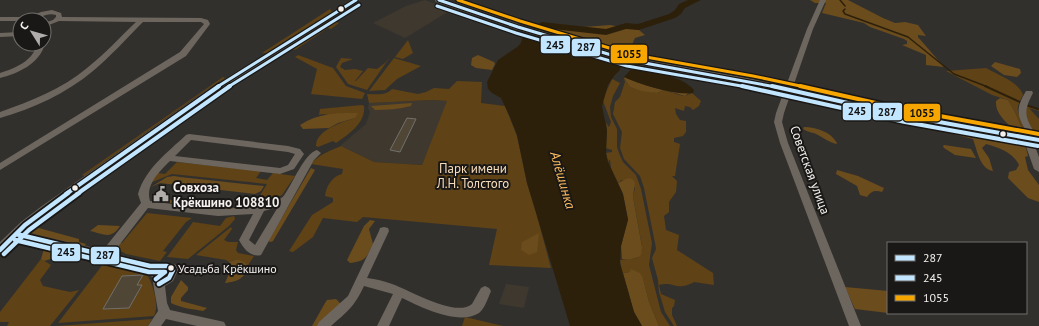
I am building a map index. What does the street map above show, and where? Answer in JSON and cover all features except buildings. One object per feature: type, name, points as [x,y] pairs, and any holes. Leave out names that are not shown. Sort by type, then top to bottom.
[{"type":"main road","points":[[445,1],[592,51],[634,61],[741,80],[893,114],[1033,139]]},
{"type":"street","points":[[0,250],[16,234],[51,205],[210,92],[356,0]]},
{"type":"street","name":"Советская улица","points":[[823,0],[810,29],[779,118],[781,134],[855,326]]},
{"type":"street","points":[[52,12],[59,14],[58,19]]},
{"type":"street","points":[[0,19],[12,19]]},
{"type":"street","points":[[0,167],[183,54],[208,24],[201,20],[58,19],[52,22]]},
{"type":"street","points":[[0,115],[37,101],[79,78],[99,62],[141,20]]},
{"type":"street","points":[[0,35],[12,34]]},
{"type":"street","points":[[0,76],[17,69],[33,58],[38,52]]},
{"type":"street","points":[[1028,93],[1021,105],[1021,112],[1033,139],[1039,170]]},
{"type":"street","points":[[146,204],[143,190],[155,172],[189,137],[292,150],[297,151],[300,154],[291,167],[280,171],[169,158]]},
{"type":"street","points":[[260,210],[244,240],[246,244],[257,252],[312,158],[317,153]]},
{"type":"street","points":[[146,204],[240,213],[260,210],[287,200]]},
{"type":"street","points":[[106,254],[146,204]]},
{"type":"street","points":[[323,326],[340,310],[347,306],[361,281],[384,231]]},
{"type":"street","points":[[16,234],[106,254],[150,266],[167,266],[173,269],[169,278],[160,284]]},
{"type":"street","points":[[150,266],[155,271],[160,284],[164,312],[168,316],[218,326]]},
{"type":"street","points":[[361,281],[388,287],[438,308],[461,313],[471,311],[477,307],[485,291]]},
{"type":"street","points":[[383,326],[399,292]]},
{"type":"street","points":[[154,326],[164,312]]},
{"type":"shaded area","points":[[425,0],[451,10],[405,38],[373,23],[406,6]]},
{"type":"shaded area","points":[[810,0],[848,0],[895,23],[905,22],[918,25],[926,36],[918,35],[918,37],[944,67],[926,65],[926,55],[902,45],[907,44],[907,41],[904,39],[870,27],[864,23],[822,13],[826,3],[815,3]]},
{"type":"shaded area","points":[[540,23],[583,27],[610,25],[639,30],[645,35],[635,38],[632,46],[632,53],[635,58],[544,28]]},
{"type":"shaded area","points":[[478,55],[494,62],[495,64],[492,70],[476,68],[471,65],[472,58]]},
{"type":"shaded area","points":[[995,62],[1020,69],[1021,73],[1017,77],[1004,75],[991,66]]},
{"type":"shaded area","points":[[625,77],[648,86],[664,90],[657,93],[642,91],[630,87],[624,78]]},
{"type":"shaded area","points":[[666,91],[682,93],[689,93],[685,96]]},
{"type":"shaded area","points":[[1000,98],[1008,100],[1023,131],[1002,129],[998,127],[1011,127],[1000,116],[997,109],[996,101]]},
{"type":"shaded area","points":[[432,100],[448,101],[422,165],[374,162],[341,146],[366,124],[370,112],[368,108],[369,103]]},
{"type":"shaded area","points":[[412,103],[411,106],[388,110],[375,110],[371,106]]},
{"type":"shaded area","points":[[918,105],[931,110],[941,119],[917,115],[914,112],[919,109]]},
{"type":"shaded area","points":[[358,113],[355,118],[338,123],[329,128],[303,129],[300,125],[314,118],[328,114]]},
{"type":"shaded area","points":[[804,127],[823,131],[831,136],[837,143],[833,143],[805,130],[803,129]]},
{"type":"shaded area","points":[[944,127],[1020,141],[1026,148],[1028,156],[1025,157],[1028,170],[1039,185],[1039,202],[1028,198],[1008,178],[1009,172],[1016,170],[1019,165],[1010,154],[986,144],[982,148],[989,158],[993,171],[989,170],[982,163],[973,139],[945,132]]},
{"type":"shaded area","points":[[944,145],[971,149],[976,158],[955,155],[944,148]]},
{"type":"shaded area","points":[[311,168],[315,170],[273,241],[268,241]]},
{"type":"shaded area","points":[[837,170],[858,176],[884,188],[882,192],[877,191],[870,193],[867,197],[860,195],[857,186],[836,174]]},
{"type":"shaded area","points":[[174,176],[264,186],[261,191],[255,194],[160,183],[151,187],[167,177]]},
{"type":"shaded area","points":[[628,178],[635,182],[633,197],[642,247],[641,255],[635,258],[622,259],[621,246],[628,219],[623,194],[618,183]]},
{"type":"shaded area","points":[[163,199],[243,209],[239,211],[161,202],[160,200]]},
{"type":"shaded area","points":[[370,220],[375,221],[369,229],[373,244],[369,253],[362,260],[350,263],[347,260],[364,226]]},
{"type":"shaded area","points":[[98,225],[120,226],[110,235],[90,231]]},
{"type":"shaded area","points":[[35,227],[79,239],[79,242],[86,244],[85,246],[33,234],[30,230]]},
{"type":"shaded area","points":[[539,233],[537,252],[529,255],[521,250],[522,242]]},
{"type":"shaded area","points":[[47,247],[65,251],[63,255],[44,261],[41,259],[44,249]]},
{"type":"shaded area","points":[[238,259],[245,263],[249,268],[239,279],[234,282],[225,283],[231,269],[229,262]]},
{"type":"shaded area","points":[[631,269],[640,273],[643,278],[649,302],[659,326],[642,326],[634,312],[623,273],[630,272]]},
{"type":"shaded area","points":[[181,280],[188,287],[188,290],[181,298],[181,301],[207,308],[203,311],[171,303],[171,297]]},
{"type":"shaded area","points":[[506,284],[529,287],[524,308],[499,304]]},
{"type":"shaded area","points":[[845,287],[887,291],[887,313],[855,309]]},
{"type":"shaded area","points":[[336,299],[341,304],[319,326],[312,326],[327,300]]},
{"type":"green space","points":[[330,9],[332,12],[267,53],[262,53]]},
{"type":"green space","points":[[330,20],[339,23],[331,29],[328,28],[295,50],[287,48]]},
{"type":"green space","points":[[408,40],[413,53],[403,59],[395,57]]},
{"type":"green space","points":[[298,55],[333,68],[346,86],[365,93],[362,99],[311,94],[317,69],[295,57]]},
{"type":"green space","points":[[390,57],[367,90],[348,84],[336,67],[341,58],[353,59],[342,63],[340,67],[345,70],[355,69],[363,71],[356,81],[368,68],[377,69]]},
{"type":"green space","points":[[394,58],[421,66],[397,79],[385,90],[369,91]]},
{"type":"green space","points":[[986,68],[1002,76],[1021,90],[1023,95],[1018,111],[1025,126],[1026,133],[1023,131],[1008,100],[992,95],[946,71]]},
{"type":"green space","points":[[223,77],[225,78],[84,176],[82,175]]},
{"type":"green space","points":[[624,78],[630,87],[657,93],[664,90],[685,96],[692,93],[701,101],[699,106],[693,110],[690,107],[685,106],[684,111],[675,108],[676,114],[680,120],[686,121],[686,132],[683,136],[674,138],[674,142],[680,144],[675,176],[672,176],[677,181],[676,192],[669,202],[669,212],[664,216],[666,230],[679,235],[677,250],[713,273],[714,285],[694,282],[683,286],[669,284],[659,285],[661,294],[675,300],[672,308],[672,315],[677,326],[674,326],[665,312],[659,292],[658,280],[652,258],[656,249],[644,188],[640,176],[624,159],[620,148],[622,132],[613,114],[615,102],[620,97],[625,82]]},
{"type":"green space","points":[[612,79],[620,83],[613,96],[610,107],[611,117],[617,129],[617,147],[623,162],[636,175],[641,189],[652,243],[649,265],[661,312],[670,326],[659,326],[649,302],[643,278],[630,272],[622,273],[620,260],[637,258],[642,246],[633,197],[635,188],[622,180],[618,183],[611,168],[610,159],[608,162],[606,153],[612,152],[612,150],[606,148],[606,123],[609,127],[611,122],[602,101]]},
{"type":"green space","name":"Парк имени Л.Н. Толстого","points":[[457,81],[482,82],[481,103],[505,106],[517,136],[527,183],[551,268],[489,265],[497,229],[363,217],[357,222],[323,218],[313,237],[293,252],[289,251],[312,215],[333,202],[333,198],[325,196],[328,186],[332,179],[342,174],[343,169],[311,164],[321,155],[341,146],[374,162],[422,165],[447,101],[432,100],[369,103],[367,94],[384,94],[392,89],[418,94],[434,88],[449,89]]},
{"type":"green space","points":[[1025,105],[1038,110],[1039,108],[1039,111],[1029,108],[1039,119],[1039,137],[1028,123]]},
{"type":"green space","points":[[364,106],[364,112],[362,118],[351,132],[336,143],[333,141],[318,147],[316,146],[320,135],[325,131],[337,124],[355,118],[322,114],[319,115],[320,109]]},
{"type":"green space","points":[[177,162],[261,171],[256,178],[267,180],[273,173],[295,176],[282,195],[264,202],[266,198],[259,197],[267,184],[172,174],[150,183],[158,173],[165,174]]},
{"type":"green space","points":[[147,213],[192,218],[186,222],[163,251],[167,252],[160,261],[126,254],[115,248],[118,242],[122,243]]},
{"type":"green space","points":[[234,216],[235,219],[229,226],[188,259],[167,257],[193,222],[220,226],[226,218]]},
{"type":"green space","points":[[231,227],[232,229],[224,240],[228,242],[238,242],[236,250],[238,253],[254,256],[247,267],[238,259],[229,262],[226,260],[196,255]]},
{"type":"green space","points":[[41,259],[51,265],[40,280],[43,286],[70,292],[79,290],[50,326],[7,326],[9,322],[0,322],[0,312]]},
{"type":"green space","points":[[107,259],[130,264],[143,270],[152,285],[156,299],[156,311],[154,316],[58,323]],"holes":[[[139,275],[142,277],[137,285],[142,285],[139,291],[135,291],[135,295],[129,308],[103,309],[122,276]]]},
{"type":"green space","points":[[465,317],[503,326],[462,326]]},
{"type":"green space","points":[[152,319],[148,326],[56,326]]},
{"type":"water","points":[[526,34],[622,65],[608,85],[602,106],[607,130],[606,153],[608,162],[623,194],[628,220],[621,246],[620,263],[634,312],[642,326],[570,326],[527,183],[517,135],[501,98],[488,89],[487,82],[498,60],[517,47]]},
{"type":"water","points":[[633,67],[657,72],[682,81],[694,90],[693,93],[678,93],[658,89],[624,77]]},
{"type":"waterway","name":"Алёшинка","points":[[533,30],[542,25],[606,32],[626,26],[639,27],[672,16],[678,12],[682,6],[696,0]]},
{"type":"waterway","points":[[840,0],[845,6]]},
{"type":"waterway","points":[[845,9],[843,11],[845,14],[908,37],[954,74],[988,87]]},
{"type":"waterway","points":[[985,86],[1022,103]]},
{"type":"waterway","points":[[1026,105],[1038,109]]},
{"type":"transit line","name":"287","points":[[0,250],[25,225],[46,209],[210,92],[356,0]]},
{"type":"transit line","name":"287","points":[[439,0],[518,27],[628,60],[752,82],[906,116],[1039,140]]},
{"type":"transit line","name":"1055","points":[[458,0],[520,21],[629,54],[753,76],[907,110],[1039,134]]},
{"type":"transit line","name":"245","points":[[4,254],[29,230],[50,214],[213,97],[359,5]]},
{"type":"transit line","name":"245","points":[[437,6],[516,33],[627,66],[751,88],[905,122],[1038,146]]},
{"type":"transit line","name":"287","points":[[16,234],[150,266],[167,266],[172,268],[173,270],[169,278],[159,284]]},
{"type":"transit line","name":"245","points":[[15,240],[149,272],[165,272],[156,279]]},
{"type":"place","name":"Совхоза Крёкшино 108810","points":[[161,194]]},
{"type":"place","name":"Усадьба Крёкшино","points":[[171,268]]}]
